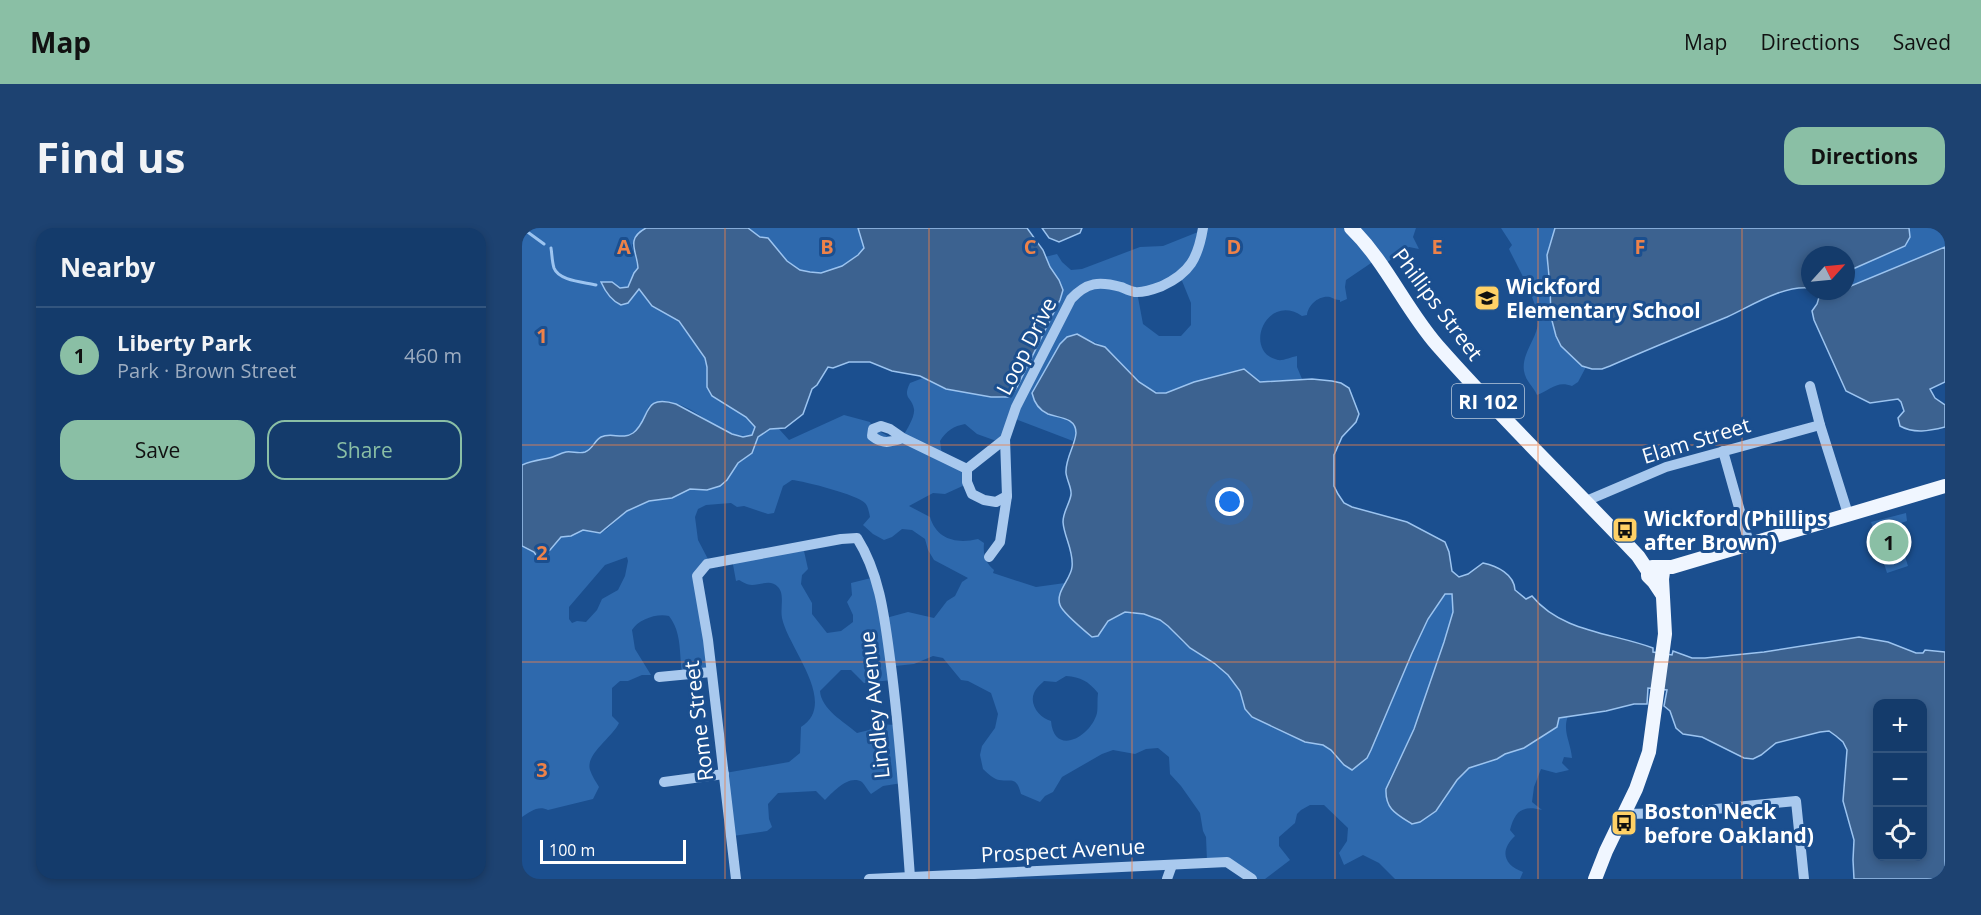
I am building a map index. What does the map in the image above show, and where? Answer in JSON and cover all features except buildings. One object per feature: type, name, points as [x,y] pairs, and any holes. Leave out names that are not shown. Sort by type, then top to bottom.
[{"type":"main road","name":"Phillips Street","points":[[1351,228],[1362,239],[1436,344],[1501,415],[1657,571]]},
{"type":"main road","points":[[1595,879],[1649,752],[1665,634],[1662,594],[1657,571],[1945,486]]},
{"type":"street","name":"Loop Drive","points":[[989,557],[1000,542],[1007,495],[1005,439],[1016,408],[1071,299],[1080,289],[1100,283],[1136,292],[1153,290],[1175,280],[1187,271],[1200,244],[1203,228]]},
{"type":"street","points":[[1810,386],[1848,514]]},
{"type":"street","name":"Elam Street","points":[[1586,501],[1666,467],[1820,424]]},
{"type":"street","points":[[903,438],[967,469]]},
{"type":"street","points":[[967,469],[1005,439]]},
{"type":"street","points":[[1723,451],[1749,543]]},
{"type":"street","points":[[967,469],[967,482],[972,494],[984,500],[996,502],[1007,495]]},
{"type":"street","name":"Lindley Avenue","points":[[708,564],[857,538],[872,565],[884,615],[901,759],[910,877]]},
{"type":"street","name":"Rome Street","points":[[708,564],[697,576],[708,640],[736,879]]},
{"type":"street","points":[[659,676],[711,672]]},
{"type":"street","points":[[664,782],[724,774]]},
{"type":"street","points":[[1624,814],[1676,813],[1796,801],[1804,879]]},
{"type":"street","name":"Prospect Avenue","points":[[869,879],[1227,862],[1252,879]]},
{"type":"street","points":[[1167,879],[1172,865]]},
{"type":"shaded area","points":[[522,228],[646,228],[632,245],[638,268],[628,287],[620,288],[612,282],[601,282],[602,284],[611,299],[628,302],[638,289],[652,306],[678,321],[705,358],[707,387],[712,396],[746,417],[755,427],[752,435],[731,434],[683,406],[664,403],[649,406],[640,426],[628,436],[600,437],[587,451],[564,452],[548,459],[522,465]]},
{"type":"shaded area","points":[[646,228],[748,228],[760,237],[768,238],[787,261],[800,270],[821,273],[842,266],[864,248],[858,228],[1027,228],[1043,250],[1063,290],[1017,387],[1010,397],[991,397],[946,389],[920,376],[892,371],[870,362],[849,362],[833,368],[828,367],[812,389],[803,414],[785,428],[770,429],[758,437],[752,453],[738,463],[727,480],[720,486],[707,490],[690,489],[672,498],[649,501],[627,511],[600,533],[583,530],[571,536],[561,537],[550,550],[538,558],[534,552],[522,546],[522,465],[566,452],[585,452],[601,437],[629,435],[639,428],[648,410],[657,402],[676,404],[732,434],[743,437],[752,435],[755,427],[746,417],[712,396],[707,387],[705,358],[679,321],[652,306],[639,289],[628,303],[621,305],[612,298],[601,282],[612,282],[620,288],[628,287],[638,268],[634,241],[636,236]]},
{"type":"shaded area","points":[[748,228],[858,228],[864,248],[850,262],[842,266],[821,273],[810,272],[800,270],[787,261],[768,238],[760,237]]},
{"type":"shaded area","points":[[1042,228],[1082,228],[1080,233],[1059,242],[1049,238]]},
{"type":"shaded area","points":[[1208,228],[1416,228],[1413,237],[1419,249],[1409,247],[1383,265],[1377,259],[1346,280],[1347,299],[1340,302],[1340,300],[1326,297],[1312,304],[1307,315],[1302,316],[1289,311],[1278,312],[1269,317],[1260,336],[1262,346],[1267,355],[1278,360],[1297,356],[1297,367],[1302,379],[1260,382],[1252,376],[1234,371],[1166,393],[1156,391],[1140,383],[1107,349],[1077,334],[1060,344],[1032,393],[1040,408],[1045,412],[1062,416],[1072,423],[1076,432],[1073,441],[1013,418],[1002,443],[977,434],[965,424],[957,426],[940,441],[943,462],[966,470],[967,484],[945,494],[933,493],[909,506],[930,517],[938,531],[949,538],[963,541],[978,539],[984,543],[985,558],[994,570],[993,573],[1036,587],[1065,583],[1066,596],[1073,618],[1089,632],[1098,636],[1108,621],[1125,612],[1144,614],[1160,620],[1181,641],[1228,675],[1240,691],[1245,709],[1252,717],[1305,742],[1323,745],[1352,770],[1367,758],[1428,619],[1445,594],[1452,594],[1453,612],[1444,642],[1414,729],[1389,780],[1442,804],[1457,780],[1469,768],[1524,748],[1557,727],[1559,718],[1568,716],[1566,732],[1572,758],[1564,757],[1562,763],[1569,770],[1556,773],[1541,769],[1534,787],[1532,802],[1542,810],[1529,808],[1520,811],[1514,818],[1510,830],[1515,836],[1507,847],[1506,857],[1511,866],[1523,872],[1520,879],[1395,879],[1379,863],[1363,855],[1344,865],[1339,853],[1347,841],[1348,828],[1324,805],[1310,805],[1297,814],[1295,823],[1279,837],[1279,846],[1290,860],[1265,879],[1254,879],[1249,874],[1207,861],[1206,837],[1200,813],[1170,774],[1169,757],[1158,748],[1146,749],[1135,754],[1113,750],[1102,754],[1062,777],[1053,792],[1040,802],[1021,794],[1016,782],[997,779],[983,769],[980,755],[982,746],[995,728],[998,714],[991,693],[968,681],[961,680],[943,658],[933,656],[914,664],[895,666],[892,680],[864,683],[851,670],[841,670],[820,691],[824,704],[857,733],[869,730],[876,724],[897,725],[902,783],[883,786],[871,794],[862,782],[852,780],[842,785],[825,800],[816,791],[778,793],[768,804],[772,827],[767,831],[733,836],[725,773],[789,762],[800,753],[801,727],[811,717],[815,704],[808,675],[782,618],[780,590],[772,583],[752,585],[736,581],[732,559],[804,551],[808,569],[802,575],[801,584],[812,603],[812,614],[827,633],[841,631],[853,622],[853,615],[847,602],[852,595],[851,583],[875,577],[886,618],[908,612],[934,618],[947,601],[955,596],[962,582],[968,578],[934,560],[925,539],[912,530],[902,529],[884,540],[873,534],[863,525],[870,517],[867,506],[860,500],[830,489],[792,480],[783,486],[774,513],[768,514],[744,506],[737,507],[731,503],[706,505],[698,509],[695,517],[698,540],[709,561],[697,577],[711,667],[682,672],[678,636],[669,616],[653,616],[638,623],[632,630],[635,649],[651,675],[620,681],[612,688],[612,716],[619,723],[592,758],[590,770],[599,787],[593,799],[548,810],[537,809],[522,817],[522,546],[534,552],[538,557],[550,550],[561,537],[571,536],[583,530],[596,533],[606,530],[627,511],[649,501],[672,498],[690,489],[707,490],[727,480],[738,463],[755,447],[757,437],[770,429],[779,429],[789,440],[844,415],[870,422],[872,427],[893,439],[903,436],[914,412],[907,395],[908,388],[910,383],[923,378],[946,389],[1004,398],[1059,280],[1045,257],[1057,254],[1071,270],[1082,269],[1140,247],[1163,246]],"holes":[[[1180,276],[1191,303],[1191,325],[1181,336],[1159,336],[1143,324],[1137,292]],[[627,557],[625,576],[618,590],[602,599],[597,610],[586,622],[572,623],[569,619],[569,607],[605,565]],[[1066,676],[1076,677],[1084,680],[1098,693],[1097,713],[1093,722],[1081,736],[1065,741],[1054,732],[1051,721],[1039,714],[1033,702],[1035,691],[1044,681],[1056,682]]]},
{"type":"shaded area","points":[[1501,228],[1555,228],[1547,266],[1551,317],[1582,366],[1586,367],[1578,382],[1572,386],[1558,385],[1537,395],[1526,378],[1525,357],[1538,325],[1538,318],[1530,291],[1509,249],[1512,245]]},
{"type":"shaded area","points":[[1555,228],[1909,228],[1910,237],[1905,246],[1855,268],[1855,246],[1801,246],[1801,288],[1778,293],[1727,317],[1602,369],[1582,366],[1561,346],[1556,336],[1551,317],[1547,255]]},
{"type":"shaded area","points":[[1909,228],[1945,228],[1945,247],[1855,284],[1855,268],[1905,246],[1910,237]]},
{"type":"shaded area","points":[[1945,247],[1945,382],[1930,389],[1935,398],[1945,405],[1945,427],[1916,431],[1900,426],[1898,418],[1904,411],[1898,399],[1870,403],[1846,391],[1812,311],[1818,300],[1855,300],[1855,284]]},
{"type":"shaded area","points":[[1077,334],[1105,347],[1139,382],[1156,393],[1166,393],[1194,382],[1244,369],[1260,382],[1312,379],[1341,383],[1349,388],[1359,414],[1356,422],[1342,437],[1334,455],[1334,486],[1344,503],[1407,522],[1445,542],[1452,571],[1459,577],[1468,574],[1483,563],[1494,566],[1512,579],[1515,590],[1526,599],[1532,596],[1558,617],[1588,630],[1653,648],[1653,652],[1672,655],[1673,651],[1692,658],[1764,652],[1859,637],[1888,642],[1916,653],[1923,653],[1925,650],[1945,652],[1945,879],[1854,879],[1854,840],[1843,801],[1847,750],[1843,742],[1829,731],[1776,743],[1753,759],[1744,758],[1702,737],[1683,734],[1676,728],[1670,711],[1664,706],[1667,690],[1648,688],[1647,704],[1634,704],[1559,718],[1557,727],[1524,748],[1469,768],[1457,780],[1436,811],[1420,822],[1412,824],[1396,814],[1387,802],[1386,789],[1414,729],[1444,642],[1453,612],[1452,594],[1445,594],[1428,619],[1367,758],[1352,770],[1323,745],[1305,742],[1252,717],[1245,709],[1240,691],[1228,675],[1190,648],[1160,620],[1144,614],[1125,612],[1108,621],[1098,636],[1092,637],[1065,612],[1059,600],[1061,590],[1072,567],[1072,555],[1063,522],[1071,495],[1066,468],[1075,438],[1075,428],[1070,421],[1042,410],[1032,393],[1060,344],[1067,337]]},
{"type":"shaded area","points":[[1906,513],[1907,521],[1895,525],[1908,566],[1887,573],[1871,522]]},
{"type":"waterway","points":[[522,228],[544,244]]},
{"type":"waterway","points":[[551,248],[553,266],[561,276],[596,285]]},
{"type":"place","name":"Wickford Elementary School","points":[[1487,298]]},
{"type":"place","name":"Wickford (Phillips after Brown)","points":[[1625,530]]},
{"type":"place","name":"Liberty Park","points":[[1889,542]]},
{"type":"place","name":"Boston Neck before Oakland)","points":[[1624,823]]}]
